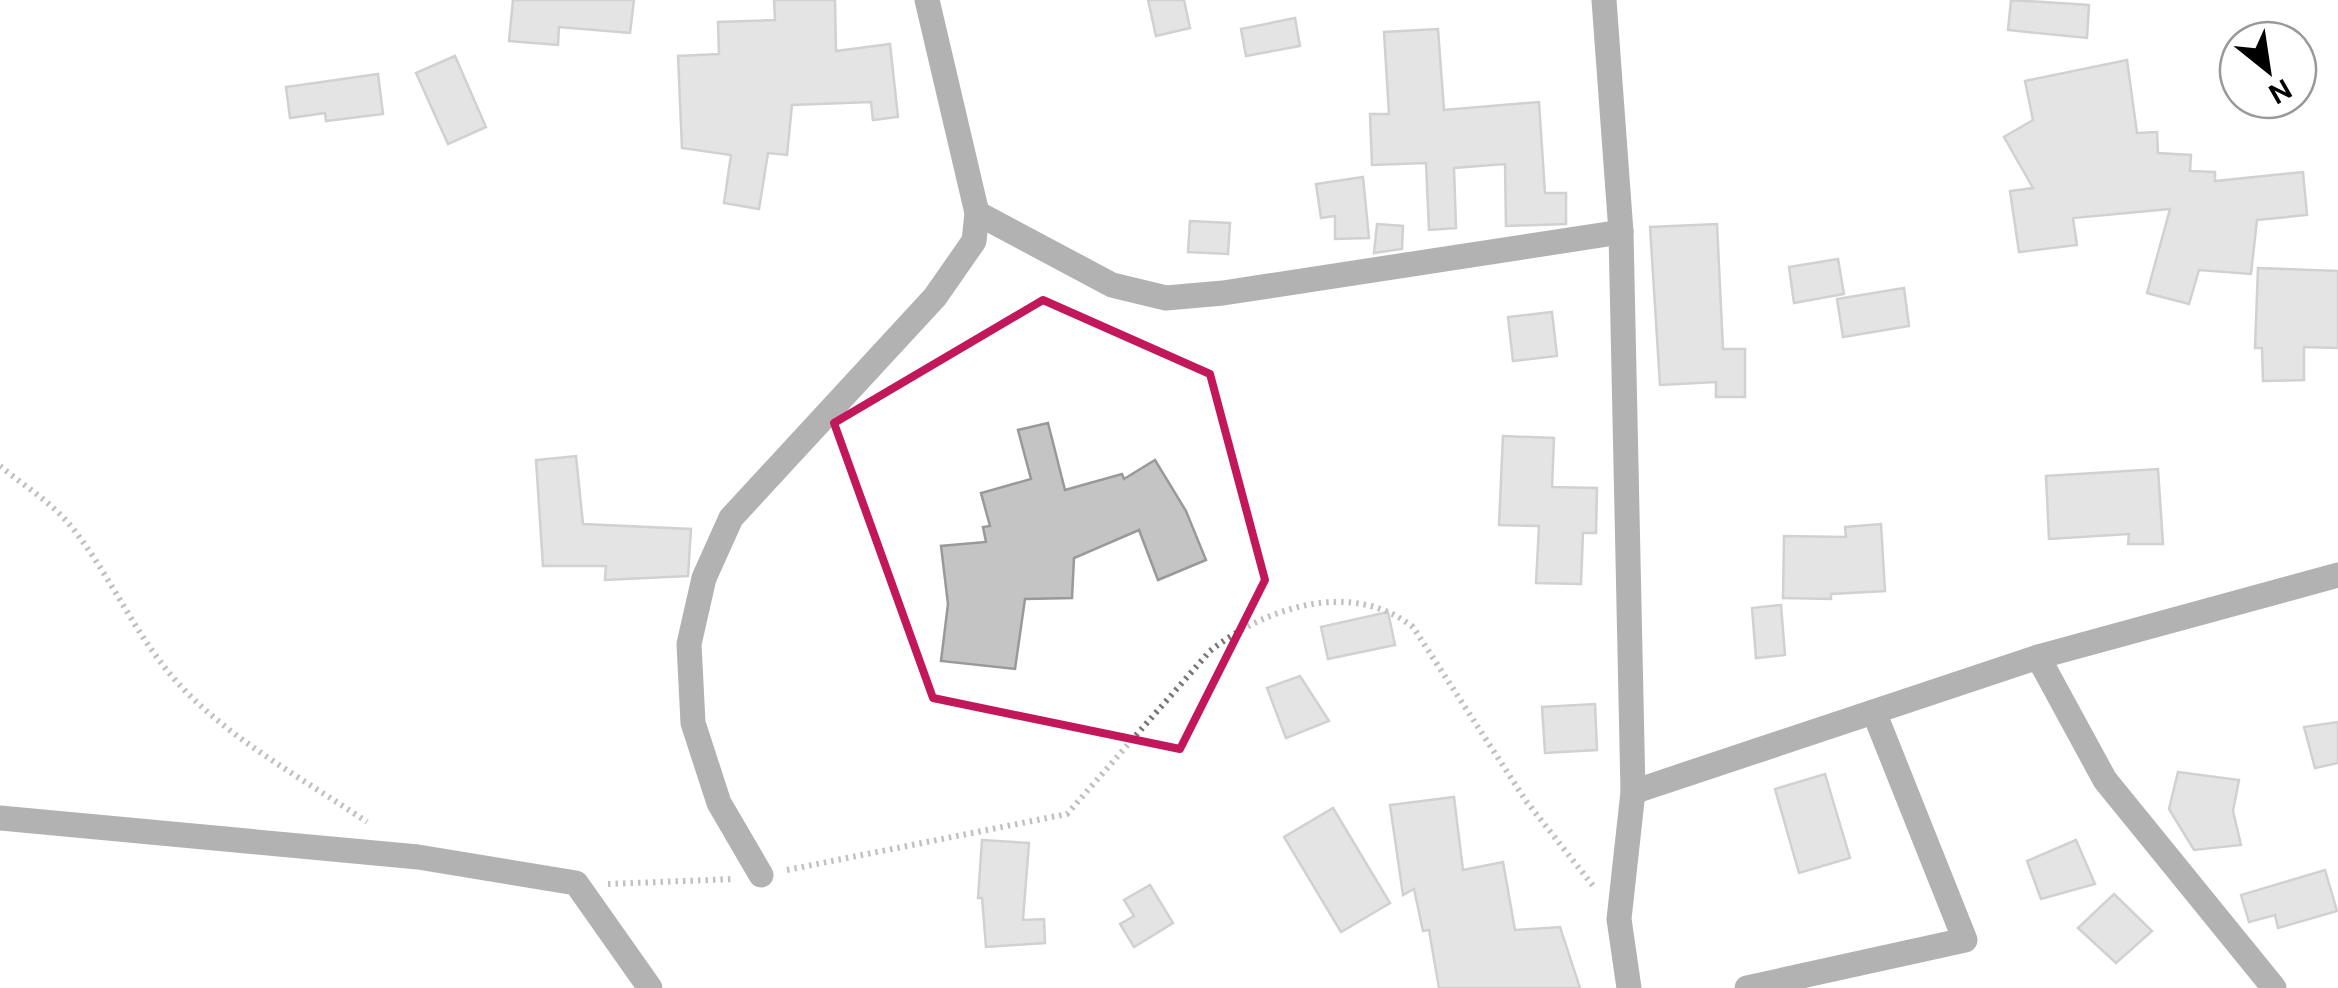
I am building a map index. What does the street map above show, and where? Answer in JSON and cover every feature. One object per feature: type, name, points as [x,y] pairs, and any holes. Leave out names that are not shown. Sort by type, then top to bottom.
[{"type":"street","points":[[761,876],[719,803],[693,723],[689,644],[704,578],[731,518],[934,298],[974,241],[977,213],[927,0]]},
{"type":"street","points":[[1604,0],[1620,232],[1633,792],[1619,919],[1629,988]]},
{"type":"street","points":[[977,213],[1112,285],[1166,298],[1222,294],[1620,232]]},
{"type":"street","points":[[1633,792],[2038,657],[2338,575]]},
{"type":"street","points":[[2038,657],[2105,780],[2274,988]]},
{"type":"street","points":[[1747,988],[1965,940],[1874,712]]},
{"type":"street","points":[[0,818],[398,855],[576,883],[650,988]]},
{"type":"path","points":[[0,466],[68,522],[105,573],[134,629],[180,685],[240,736],[370,824]]},
{"type":"path","points":[[576,883],[699,883],[761,876],[1067,814],[1210,651],[1234,632],[1312,604],[1358,600],[1390,609],[1412,627],[1526,802],[1619,919]]},
{"type":"highlighted area","points":[[1043,300],[1210,374],[1265,580],[1180,749],[933,698],[834,423]]},
{"type":"building","points":[[513,0],[634,0],[630,33],[559,27],[558,45],[509,41]]},
{"type":"building","points":[[774,0],[835,0],[836,51],[890,44],[898,117],[873,120],[871,102],[792,105],[787,155],[768,153],[759,209],[724,203],[731,155],[682,148],[678,56],[719,54],[718,22],[775,20]]},
{"type":"building","points":[[1148,0],[1184,0],[1190,28],[1156,36]]},
{"type":"building","points":[[2011,0],[2089,5],[2087,38],[2008,30]]},
{"type":"building","points":[[1295,18],[1300,46],[1246,56],[1241,29]]},
{"type":"building","points":[[1438,29],[1444,110],[1539,102],[1545,193],[1566,193],[1566,224],[1506,226],[1505,164],[1454,168],[1456,228],[1429,230],[1426,163],[1372,165],[1370,114],[1389,114],[1384,32]]},
{"type":"building","points":[[455,56],[486,127],[448,144],[416,73]]},
{"type":"building","points":[[2127,60],[2137,133],[2157,132],[2158,153],[2191,155],[2190,171],[2215,172],[2215,181],[2303,172],[2307,215],[2257,220],[2251,274],[2199,270],[2189,304],[2147,293],[2170,209],[2073,218],[2077,245],[2019,252],[2010,191],[2033,188],[2004,137],[2033,120],[2025,81]]},
{"type":"building","points":[[378,74],[383,114],[326,121],[325,113],[290,118],[286,87]]},
{"type":"building","points":[[1363,177],[1369,238],[1335,239],[1335,216],[1321,218],[1316,184]]},
{"type":"building","points":[[1190,221],[1230,223],[1228,254],[1188,252]]},
{"type":"building","points":[[1377,224],[1403,226],[1402,249],[1374,253]]},
{"type":"building","points":[[1717,224],[1723,349],[1745,349],[1745,397],[1716,397],[1716,382],[1660,385],[1650,227]]},
{"type":"building","points":[[1838,259],[1844,294],[1794,303],[1789,267]]},
{"type":"building","points":[[2258,268],[2338,271],[2338,348],[2304,347],[2304,380],[2263,381],[2262,348],[2255,348]]},
{"type":"building","points":[[1904,288],[1909,326],[1843,337],[1837,299]]},
{"type":"building","points":[[1552,312],[1557,356],[1513,361],[1508,317]]},
{"type":"building","points":[[1048,423],[1065,490],[1122,474],[1124,479],[1155,460],[1186,511],[1206,560],[1158,580],[1139,530],[1074,558],[1072,598],[1025,599],[1015,669],[941,661],[948,604],[941,546],[986,542],[983,527],[990,526],[981,493],[1031,479],[1018,430]]},
{"type":"building","points":[[1503,436],[1554,438],[1552,487],[1597,488],[1596,533],[1583,533],[1581,584],[1536,583],[1539,526],[1499,525]]},
{"type":"building","points":[[576,456],[583,524],[691,529],[688,576],[605,580],[606,566],[543,566],[536,460]]},
{"type":"building","points":[[2158,469],[2163,544],[2128,544],[2129,534],[2049,539],[2046,476]]},
{"type":"building","points":[[1881,524],[1885,591],[1831,594],[1831,599],[1783,598],[1784,536],[1846,537],[1845,527]]},
{"type":"building","points":[[1781,605],[1785,655],[1756,658],[1752,608]]},
{"type":"building","points":[[1388,612],[1395,645],[1328,659],[1321,627]]},
{"type":"building","points":[[1300,676],[1329,721],[1286,738],[1267,688]]},
{"type":"building","points":[[1595,704],[1597,750],[1545,753],[1542,707]]},
{"type":"building","points":[[2338,722],[2338,763],[2315,768],[2304,727]]},
{"type":"building","points":[[2178,772],[2239,780],[2233,811],[2241,845],[2194,850],[2169,809]]},
{"type":"building","points":[[1825,774],[1850,858],[1799,873],[1775,789]]},
{"type":"building","points":[[1454,797],[1463,870],[1503,862],[1515,930],[1560,927],[1580,988],[1439,988],[1429,930],[1423,931],[1414,889],[1403,895],[1390,805]]},
{"type":"building","points":[[1333,808],[1390,903],[1341,932],[1284,837]]},
{"type":"building","points":[[982,840],[1029,843],[1023,920],[1044,919],[1045,943],[986,947],[982,898],[978,898]]},
{"type":"building","points":[[2076,840],[2095,884],[2041,899],[2027,861]]},
{"type":"building","points":[[2325,870],[2337,911],[2278,928],[2275,915],[2249,922],[2241,895]]},
{"type":"building","points":[[1150,885],[1173,923],[1134,947],[1120,924],[1134,916],[1124,900]]},
{"type":"building","points":[[2114,894],[2152,931],[2116,963],[2078,928]]}]
